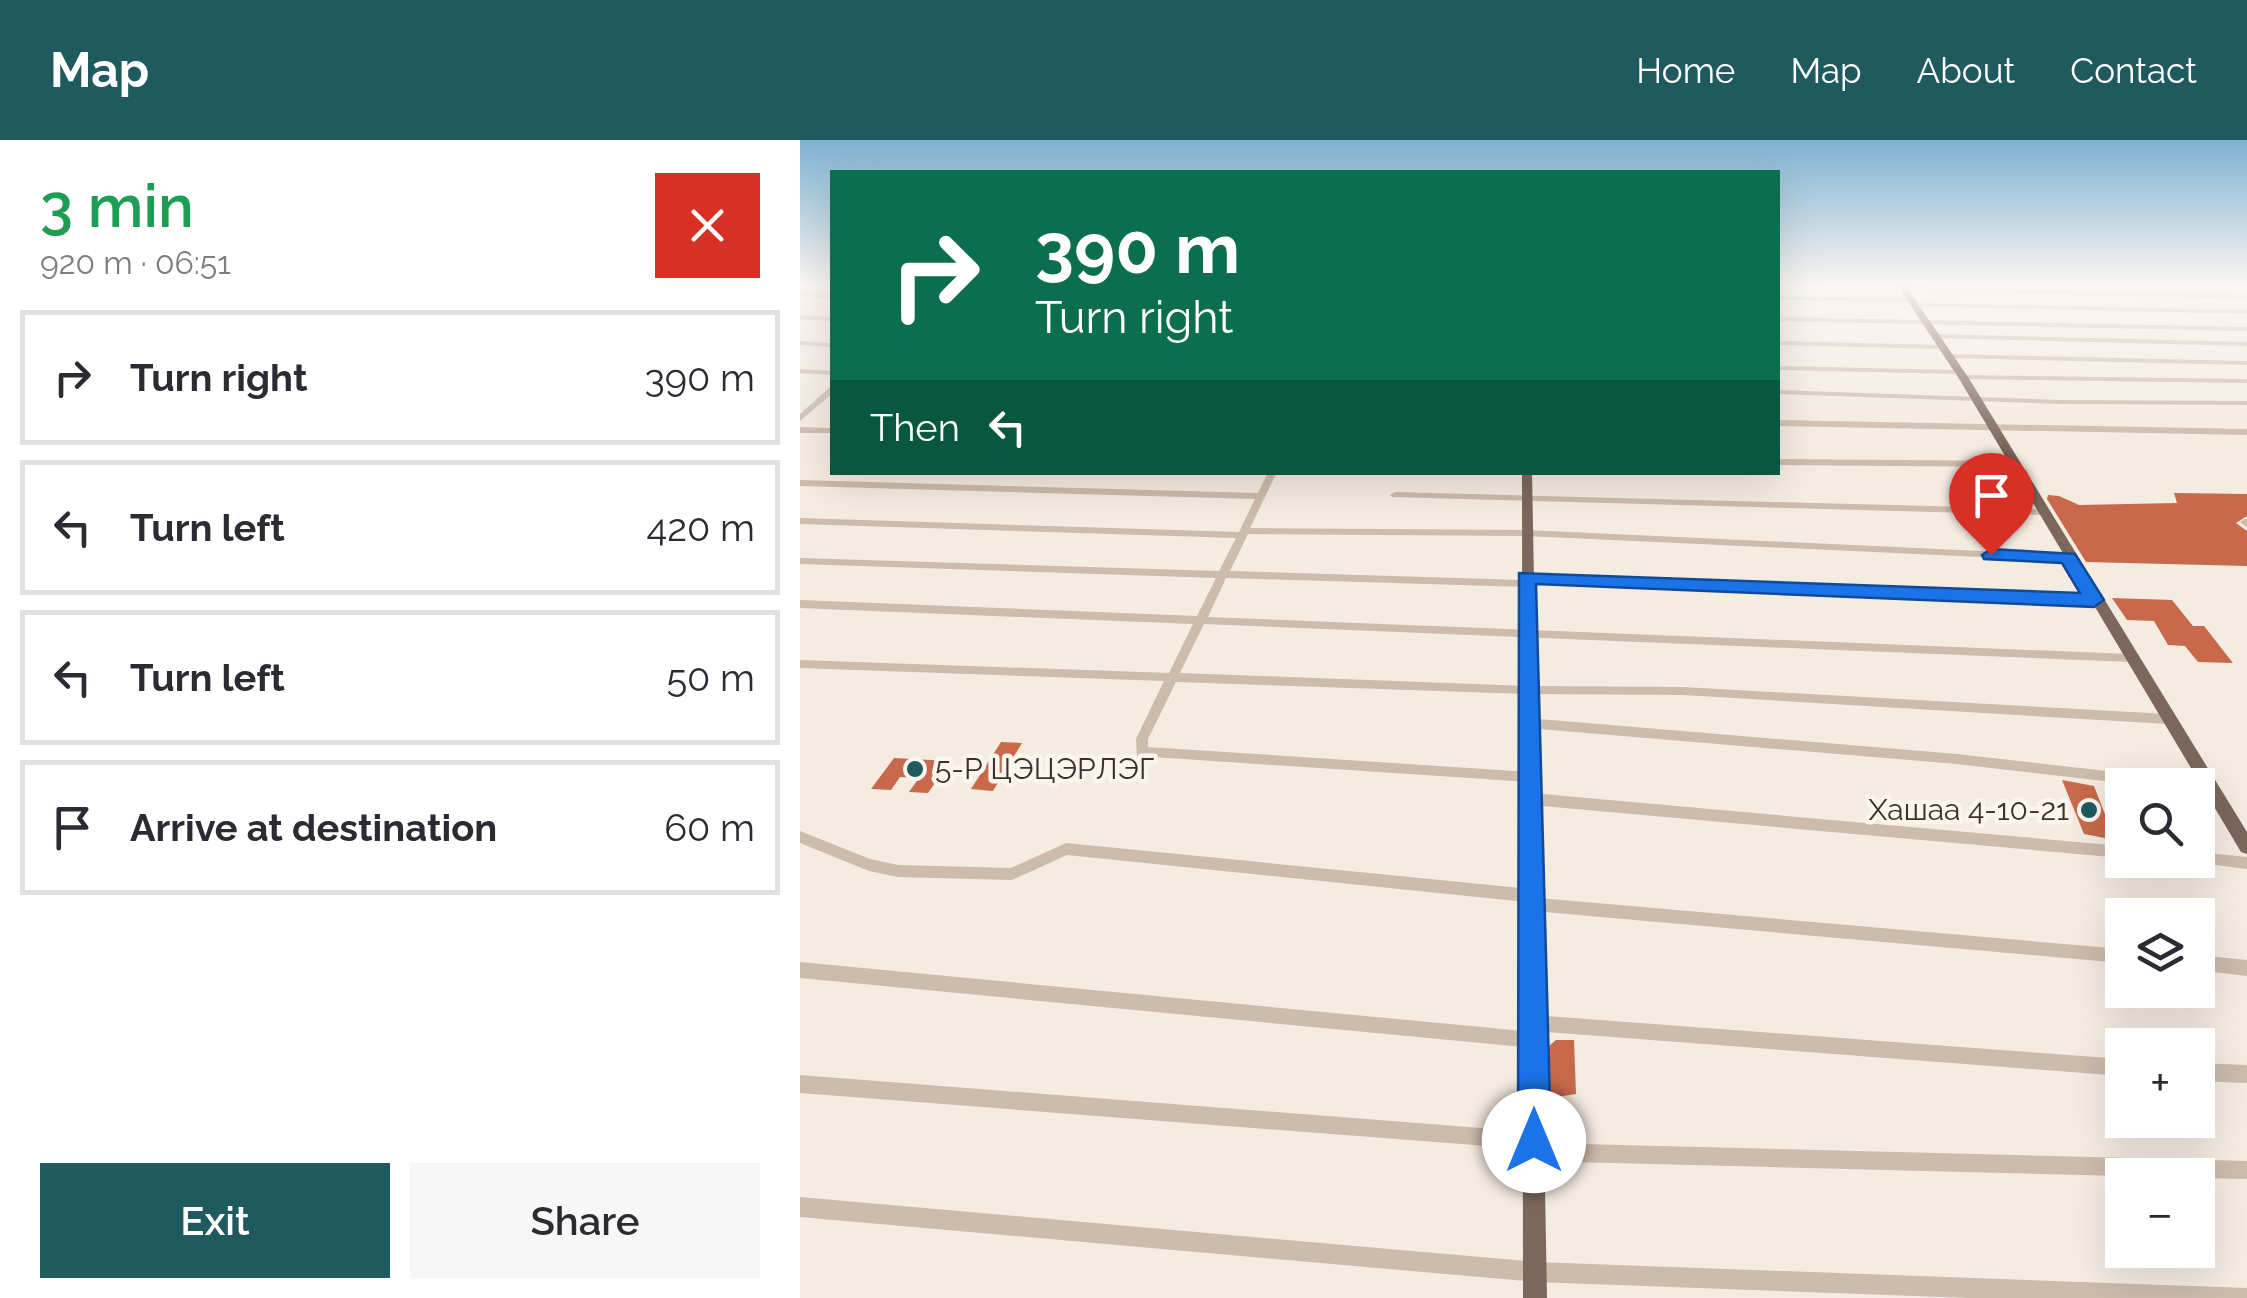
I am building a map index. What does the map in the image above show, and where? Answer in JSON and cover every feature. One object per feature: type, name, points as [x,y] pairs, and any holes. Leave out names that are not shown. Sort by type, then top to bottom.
[{"type":"main road","points":[[1938,339],[2194,768]]},
{"type":"main road","points":[[1527,475],[1536,1298]]},
{"type":"main road","points":[[2215,799],[2240,827],[2247,847]]},
{"type":"street","points":[[1943,346],[2247,340]]},
{"type":"street","points":[[800,343],[830,345]]},
{"type":"street","points":[[1780,343],[1943,346],[2247,363]]},
{"type":"street","points":[[1780,368],[2247,382]]},
{"type":"street","points":[[800,371],[830,373]]},
{"type":"street","points":[[800,418],[830,392]]},
{"type":"street","points":[[1780,392],[1976,400],[2247,403]]},
{"type":"street","points":[[800,398],[830,400]]},
{"type":"street","points":[[1780,423],[2247,432]]},
{"type":"street","points":[[800,430],[830,431]]},
{"type":"street","points":[[1780,462],[2013,464]]},
{"type":"street","points":[[1272,475],[1140,744],[1146,755],[1531,778]]},
{"type":"street","points":[[800,483],[1262,496]]},
{"type":"street","points":[[1395,495],[1526,495],[2041,512]]},
{"type":"street","points":[[800,522],[1244,533],[1526,533],[2068,558]]},
{"type":"street","points":[[800,560],[2094,600]]},
{"type":"street","points":[[800,604],[2130,658]]},
{"type":"street","points":[[800,664],[1528,690],[1700,692],[2167,718]]},
{"type":"street","points":[[1528,723],[1957,759],[2105,776]]},
{"type":"street","points":[[1531,799],[2105,850]]},
{"type":"street","points":[[800,837],[869,865],[898,871],[1012,874],[1066,849],[1533,900],[2105,954]]},
{"type":"street","points":[[2215,860],[2247,863]]},
{"type":"street","points":[[2215,965],[2247,968]]},
{"type":"street","points":[[800,970],[1533,1031],[2105,1067]]},
{"type":"street","points":[[2215,1073],[2247,1074]]},
{"type":"street","points":[[800,1084],[1534,1146],[2247,1170]]},
{"type":"street","points":[[800,1207],[1536,1272],[2247,1298]]},
{"type":"building","points":[[2174,493],[2247,494],[2247,516],[2236,523],[2247,531],[2247,566],[2086,562],[2047,499],[2048,495],[2059,496],[2079,505],[2177,503]]},
{"type":"building","points":[[2112,598],[2172,600],[2193,626],[2204,626],[2233,663],[2198,662],[2185,646],[2168,645],[2154,621],[2127,620]]},
{"type":"building","points":[[1001,742],[1022,743],[993,791],[971,789]]},
{"type":"building","name":"5-Р ЦЭЦЭРЛЭГ","points":[[894,758],[950,761],[928,793],[909,792],[919,778],[900,777],[891,790],[871,789]]},
{"type":"building","name":"Хашаа 4-10-21","points":[[2062,780],[2094,786],[2105,814],[2105,838],[2084,834]]},
{"type":"building","points":[[1556,1040],[1574,1040],[1576,1094],[1556,1097],[1548,1090],[1549,1046]]},
{"type":"place","name":"5-Р ЦЭЦЭРЛЭГ","points":[[915,769]]},
{"type":"place","name":"Хашаа 4-10-21","points":[[2089,810]]},
{"type":"route","points":[[1534,1141],[1526,578],[2094,600],[2068,558],[1991,555]]}]
